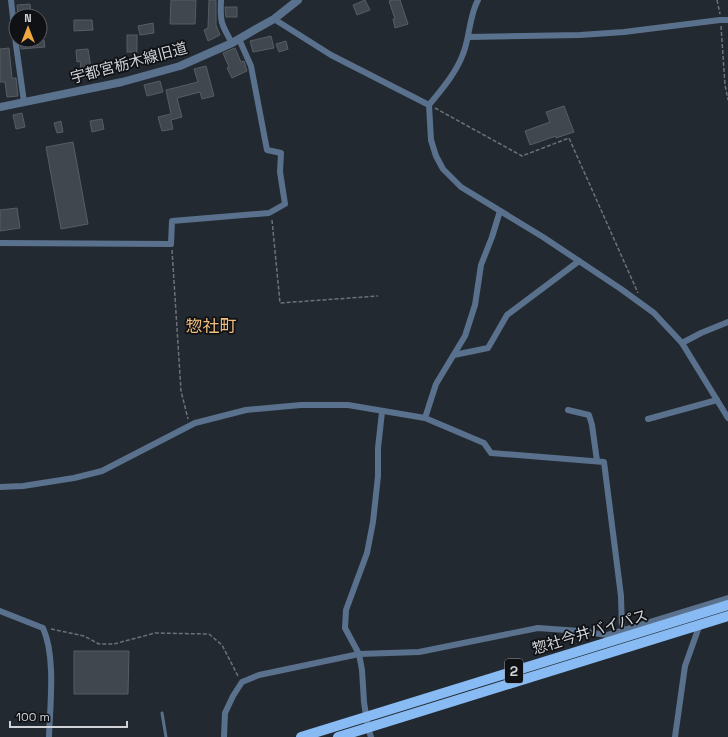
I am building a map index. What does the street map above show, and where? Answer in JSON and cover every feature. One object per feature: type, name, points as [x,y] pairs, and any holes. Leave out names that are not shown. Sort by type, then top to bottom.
[{"type":"main road","name":"惣社今井バイパス","points":[[300,737],[366,718],[728,605]]},
{"type":"main road","name":"惣社今井バイパス","points":[[338,737],[369,732],[728,616]]},
{"type":"street","points":[[11,0],[24,102]]},
{"type":"street","points":[[0,243],[171,244],[172,221],[271,212],[285,204],[280,172],[281,154],[267,150],[251,66],[221,21],[221,0]]},
{"type":"street","name":"宇都宮栃木線旧道","points":[[0,107],[122,82],[180,66],[235,41],[274,19],[298,0]]},
{"type":"street","points":[[478,0],[473,14],[464,53],[456,71],[429,105],[431,140],[436,156],[443,169],[460,186],[579,261],[643,305],[661,320],[682,343],[728,418]]},
{"type":"street","points":[[274,19],[331,55],[429,105]]},
{"type":"street","points":[[468,37],[580,35],[624,32],[728,20]]},
{"type":"street","points":[[426,418],[436,384],[465,336],[474,305],[481,265],[500,211]]},
{"type":"street","points":[[454,355],[488,348],[507,315],[579,261]]},
{"type":"street","points":[[682,343],[701,333],[728,322]]},
{"type":"street","points":[[648,419],[717,400]]},
{"type":"street","points":[[0,487],[23,486],[74,478],[102,471],[196,422],[246,410],[301,405],[348,406],[426,418],[484,443],[491,453],[604,462],[621,596],[622,630]]},
{"type":"street","points":[[568,410],[588,415],[592,425],[598,461]]},
{"type":"street","points":[[369,732],[359,654],[345,628],[346,610],[367,553],[373,522],[378,476],[378,448],[382,412]]},
{"type":"street","points":[[224,737],[225,714],[241,683],[259,675],[359,654],[419,652],[538,628],[580,631],[607,635],[728,598]]},
{"type":"street","points":[[0,611],[44,628],[48,638],[50,652],[49,737]]},
{"type":"street","points":[[675,737],[685,666],[699,625],[701,613]]},
{"type":"lane","points":[[162,713],[166,737]]},
{"type":"path","points":[[717,0],[725,85],[728,100]]},
{"type":"path","points":[[429,105],[522,156],[569,138],[643,305]]},
{"type":"path","points":[[271,212],[280,304],[378,296]]},
{"type":"path","points":[[171,244],[180,391],[190,426]]},
{"type":"path","points":[[44,628],[84,636],[99,644],[114,644],[154,633],[209,634],[222,645],[241,683]]},
{"type":"building","points":[[171,0],[196,0],[195,24],[170,24]]},
{"type":"building","points":[[209,0],[216,0],[216,25],[220,35],[208,41],[204,30],[208,28]]},
{"type":"building","points":[[365,0],[370,10],[357,15],[353,5]]},
{"type":"building","points":[[400,0],[408,24],[395,28],[393,19],[395,19],[389,1]]},
{"type":"building","points":[[30,4],[30,8],[17,8],[17,5]]},
{"type":"building","points":[[225,7],[237,7],[237,17],[226,17]]},
{"type":"building","points":[[74,20],[92,20],[93,30],[74,31]]},
{"type":"building","points":[[153,23],[154,33],[140,35],[138,26]]},
{"type":"building","points":[[127,35],[137,35],[137,52],[127,52]]},
{"type":"building","points":[[271,36],[274,48],[253,52],[250,41]]},
{"type":"building","points":[[286,41],[288,49],[279,52],[276,44]]},
{"type":"building","points":[[9,48],[12,78],[16,78],[18,96],[7,97],[5,82],[0,82],[0,49]]},
{"type":"building","points":[[235,48],[241,62],[244,61],[247,71],[232,78],[227,68],[229,67],[223,53]]},
{"type":"building","points":[[88,49],[94,77],[82,78],[80,61],[77,62],[76,50]]},
{"type":"building","points":[[206,66],[214,96],[202,99],[200,92],[177,98],[182,117],[171,120],[173,129],[162,131],[158,117],[171,114],[166,90],[198,82],[194,69]]},
{"type":"building","points":[[160,81],[163,92],[147,96],[144,85]]},
{"type":"building","points":[[564,106],[574,132],[556,138],[556,136],[530,145],[525,131],[550,122],[546,112]]},
{"type":"building","points":[[22,113],[25,127],[16,129],[13,115]]},
{"type":"building","points":[[102,119],[104,129],[92,132],[90,121]]},
{"type":"building","points":[[61,121],[63,132],[57,133],[54,123]]},
{"type":"building","points":[[73,142],[88,224],[61,229],[46,147]]},
{"type":"building","points":[[17,208],[20,228],[0,231],[0,210]]},
{"type":"building","points":[[74,651],[129,651],[128,694],[74,694]]},
{"type":"district","name":"惣社町","points":[[211,326]]}]
